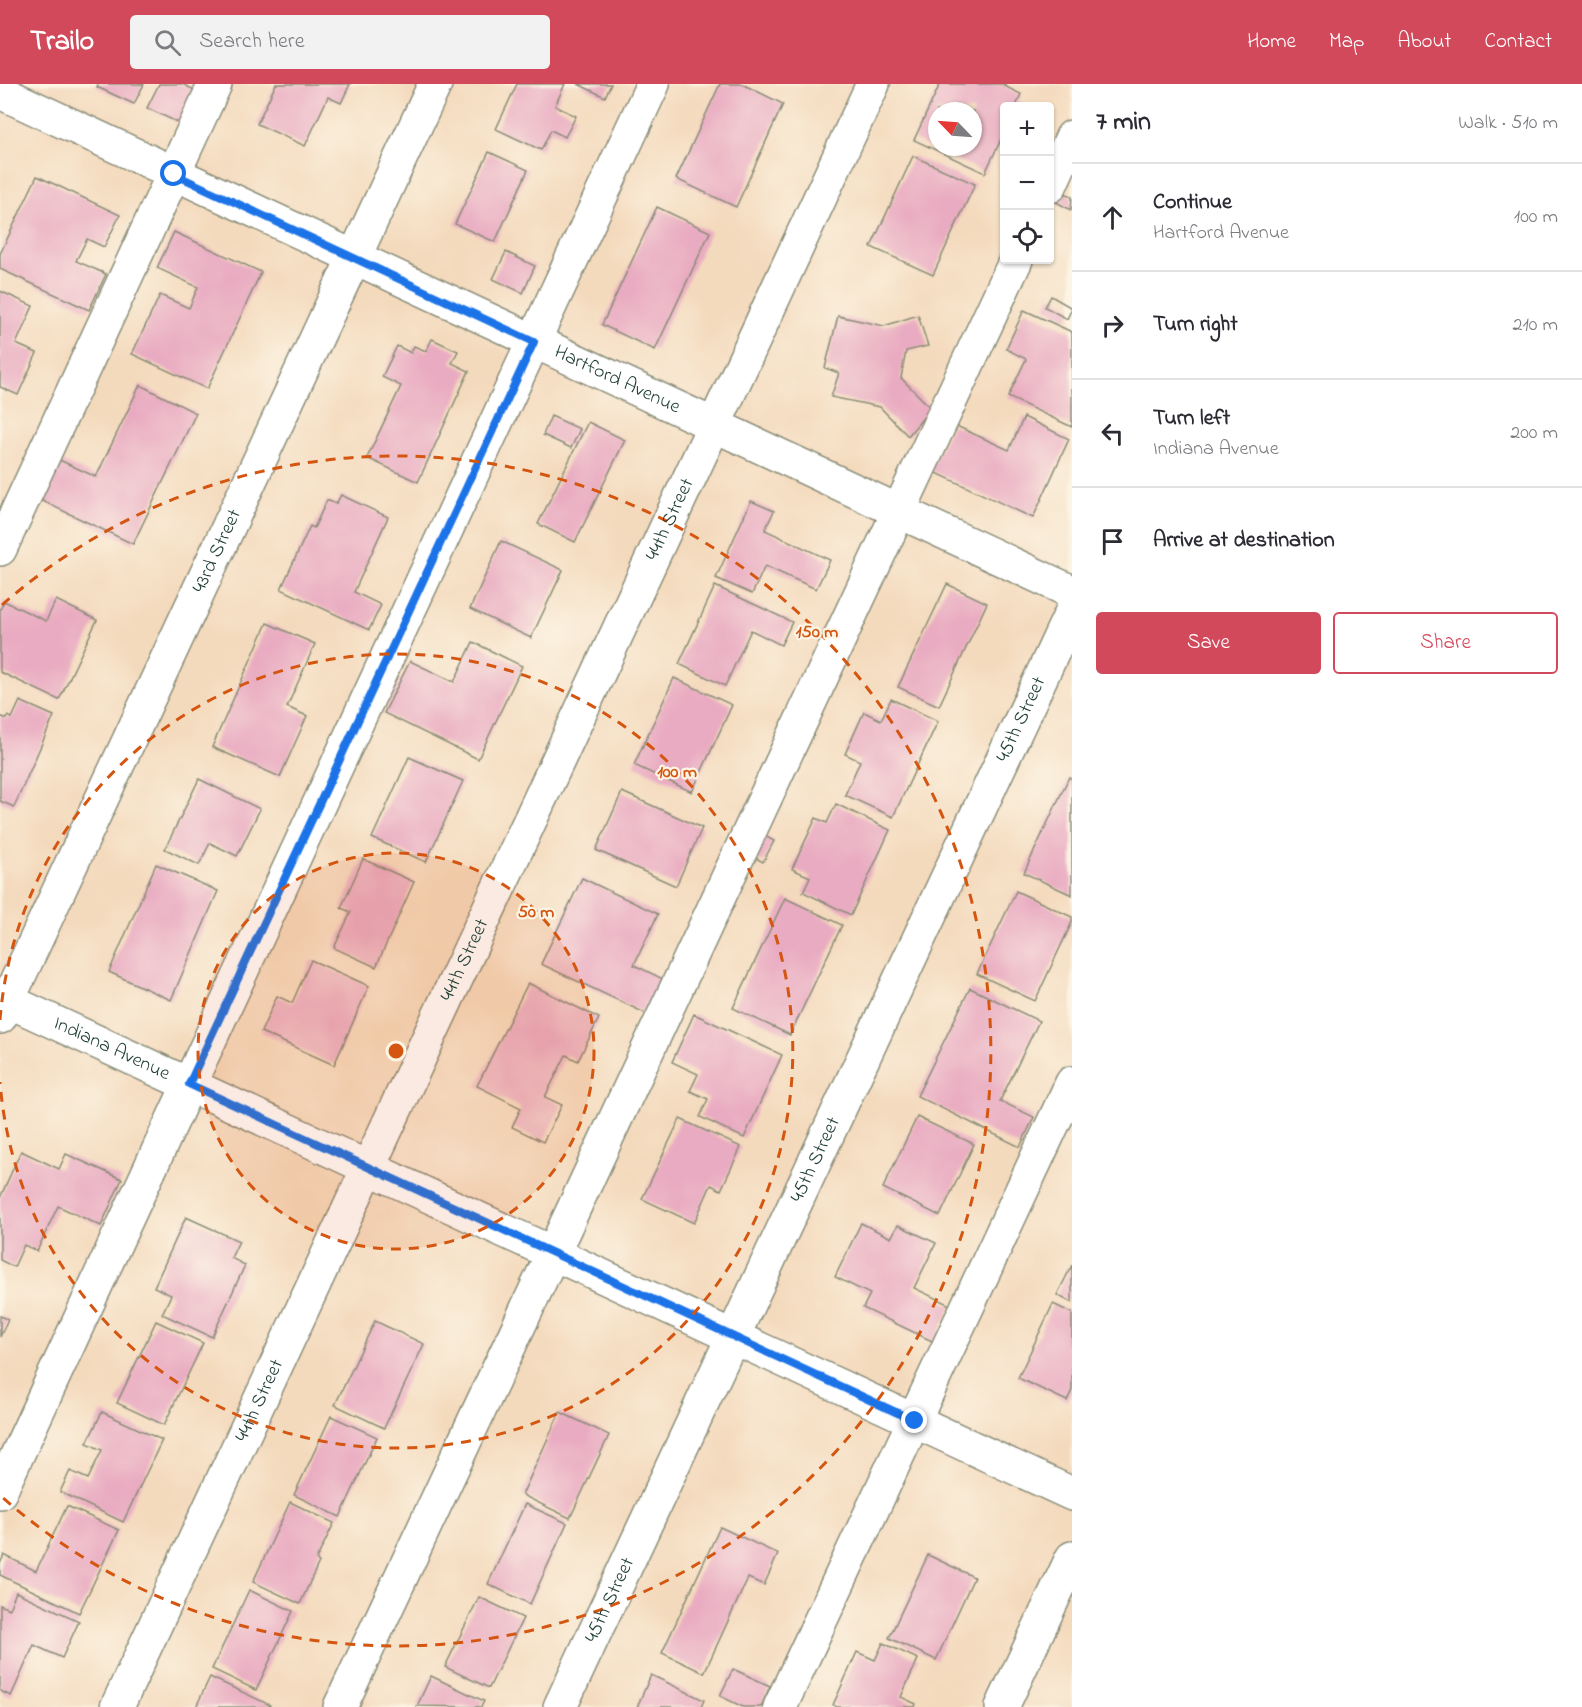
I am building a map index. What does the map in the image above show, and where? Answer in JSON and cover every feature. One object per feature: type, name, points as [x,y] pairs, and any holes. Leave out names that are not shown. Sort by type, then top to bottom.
[{"type":"street","points":[[0,549],[215,84]]},
{"type":"street","name":"43rd Street","points":[[3,1005],[435,84]]},
{"type":"street","points":[[0,1492],[653,84]]},
{"type":"street","name":"44th Street","points":[[117,1707],[873,84]]},
{"type":"street","name":"Hartford Avenue","points":[[0,93],[1072,592]]},
{"type":"street","points":[[1054,177],[1072,137]]},
{"type":"street","points":[[340,1707],[1014,264]]},
{"type":"street","name":"45th Street","points":[[560,1707],[1072,611]]},
{"type":"street","name":"Indiana Avenue","points":[[3,1005],[189,1084],[1072,1494]]},
{"type":"street","points":[[780,1707],[1072,1083]]},
{"type":"street","points":[[1002,1707],[1072,1558]]},
{"type":"building","points":[[98,84],[144,84],[134,104],[97,87]]},
{"type":"building","points":[[159,84],[182,84],[199,92],[183,125],[147,108]]},
{"type":"building","points":[[276,84],[350,84],[341,103],[328,97],[305,146],[257,124]]},
{"type":"building","points":[[517,84],[565,84],[555,106],[576,116],[565,137],[551,130],[541,150],[496,129]]},
{"type":"building","points":[[578,84],[611,84],[605,97]]},
{"type":"building","points":[[720,84],[742,84],[783,104],[736,207],[676,179]]},
{"type":"building","points":[[940,84],[1005,84],[1004,86],[1021,94],[1018,102],[1000,102],[1000,142],[985,173],[948,156],[982,156],[982,102],[932,102]]},
{"type":"building","points":[[928,110],[928,147],[914,140]]},
{"type":"building","points":[[489,152],[528,170],[495,242],[455,224]]},
{"type":"building","points":[[913,156],[975,184],[933,275],[871,247]]},
{"type":"building","points":[[37,176],[120,215],[104,247],[87,239],[76,261],[106,274],[89,310],[0,269],[0,254]]},
{"type":"building","points":[[1062,191],[1072,197],[1071,210],[1056,202]]},
{"type":"building","points":[[657,207],[710,232],[655,350],[602,325]]},
{"type":"building","points":[[174,232],[261,272],[207,389],[132,354],[160,295],[189,308],[198,287],[157,268]]},
{"type":"building","points":[[506,252],[535,266],[523,293],[493,279]]},
{"type":"building","points":[[0,291],[33,306],[16,344],[37,353],[18,395],[0,387]]},
{"type":"building","points":[[1051,296],[1072,308],[1067,319],[1045,307]]},
{"type":"building","points":[[1024,310],[1072,332],[1072,427],[1008,397],[1026,359],[1006,349]]},
{"type":"building","points":[[918,315],[928,346],[906,351],[901,378],[931,408],[908,436],[880,407],[831,397],[839,373],[825,368],[838,316],[884,326]]},
{"type":"building","points":[[432,339],[458,351],[452,363],[469,371],[418,482],[367,458],[401,386],[382,377],[397,346],[411,353],[414,346],[426,351]]},
{"type":"building","points":[[140,385],[196,413],[133,544],[34,497],[53,457],[96,477]]},
{"type":"building","points":[[551,416],[580,429],[571,448],[543,435]]},
{"type":"building","points":[[1024,417],[1069,439],[1033,518],[930,470],[952,424],[1009,450]]},
{"type":"building","points":[[588,422],[625,440],[575,542],[538,524]]},
{"type":"building","points":[[341,495],[388,517],[354,592],[381,605],[369,630],[281,589],[310,526],[314,528],[327,500],[336,504]]},
{"type":"building","points":[[751,501],[774,511],[765,530],[830,560],[816,589],[765,566],[752,594],[716,578]]},
{"type":"building","points":[[501,541],[563,570],[531,638],[470,609]]},
{"type":"building","points":[[947,584],[987,603],[939,706],[898,687]]},
{"type":"building","points":[[715,586],[792,622],[781,645],[751,630],[725,686],[679,664]]},
{"type":"building","points":[[56,600],[97,620],[59,700],[0,672],[0,610],[4,601],[46,621]]},
{"type":"building","points":[[267,623],[315,644],[287,707],[307,716],[280,777],[212,747]]},
{"type":"building","points":[[473,642],[522,666],[478,759],[384,713],[410,661],[454,682]]},
{"type":"building","points":[[674,678],[732,705],[692,792],[634,765]]},
{"type":"building","points":[[891,699],[938,721],[893,817],[845,795],[860,761],[845,754],[864,712],[881,720]]},
{"type":"building","points":[[20,701],[54,716],[14,807],[0,801],[0,716],[7,719],[8,716],[12,718]]},
{"type":"building","points":[[409,757],[463,781],[426,862],[372,838]]},
{"type":"building","points":[[1069,777],[1072,779],[1072,895],[1024,873]]},
{"type":"building","points":[[199,779],[260,809],[237,856],[210,843],[199,865],[165,849]]},
{"type":"building","points":[[622,792],[702,828],[676,886],[596,850]]},
{"type":"building","points":[[836,804],[890,830],[851,915],[803,892],[810,877],[792,869],[816,818],[827,823]]},
{"type":"building","points":[[763,835],[774,841],[763,862],[752,856]]},
{"type":"building","points":[[363,859],[414,882],[376,967],[334,948],[351,912],[341,908]]},
{"type":"building","points":[[156,864],[218,891],[171,1000],[109,972]]},
{"type":"building","points":[[582,878],[658,914],[634,965],[665,980],[649,1015],[541,964]]},
{"type":"building","points":[[1016,891],[1072,917],[1072,922],[1035,1001],[977,974]]},
{"type":"building","points":[[785,898],[842,925],[790,1035],[733,1008]]},
{"type":"building","points":[[311,960],[369,986],[334,1065],[261,1032],[277,996],[292,1003]]},
{"type":"building","points":[[528,983],[599,1018],[578,1061],[566,1055],[545,1097],[562,1105],[543,1142],[512,1127],[521,1108],[477,1086]]},
{"type":"building","points":[[970,988],[1039,1021],[1000,1101],[1034,1117],[1020,1147],[917,1096]]},
{"type":"building","points":[[694,1014],[782,1055],[744,1138],[700,1117],[708,1099],[690,1091],[698,1074],[672,1062]]},
{"type":"building","points":[[917,1117],[974,1144],[940,1216],[883,1188]]},
{"type":"building","points":[[680,1119],[741,1147],[721,1190],[711,1185],[694,1223],[642,1199]]},
{"type":"building","points":[[21,1151],[59,1169],[66,1154],[122,1179],[101,1226],[58,1206],[37,1251],[24,1245],[14,1267],[0,1260],[0,1198]]},
{"type":"building","points":[[186,1217],[239,1241],[231,1258],[245,1265],[212,1337],[162,1314],[171,1295],[154,1287]]},
{"type":"building","points":[[861,1223],[891,1238],[898,1225],[936,1243],[914,1288],[952,1306],[934,1342],[863,1308],[870,1294],[835,1277]]},
{"type":"building","points":[[1072,1265],[1072,1303],[1057,1295]]},
{"type":"building","points":[[1053,1304],[1072,1313],[1072,1390],[1067,1401],[1018,1378]]},
{"type":"building","points":[[0,1316],[8,1319],[0,1337]]},
{"type":"building","points":[[156,1321],[203,1343],[164,1425],[117,1403]]},
{"type":"building","points":[[375,1321],[424,1344],[384,1428],[335,1405]]},
{"type":"building","points":[[102,1412],[162,1440],[123,1522],[60,1492],[70,1471],[88,1479],[102,1450],[87,1443]]},
{"type":"building","points":[[560,1412],[609,1435],[570,1518],[522,1495]]},
{"type":"building","points":[[331,1416],[377,1437],[340,1517],[294,1495]]},
{"type":"building","points":[[290,1502],[334,1523],[316,1560],[319,1562],[300,1604],[253,1582]]},
{"type":"building","points":[[525,1504],[567,1523],[530,1604],[488,1584]]},
{"type":"building","points":[[67,1506],[119,1530],[79,1613],[0,1575],[0,1564],[4,1555],[36,1571]]},
{"type":"building","points":[[720,1527],[778,1554],[764,1585],[748,1578],[704,1673],[662,1653]]},
{"type":"building","points":[[928,1555],[974,1577],[936,1660],[889,1638]]},
{"type":"building","points":[[249,1590],[293,1611],[256,1690],[212,1669]]},
{"type":"building","points":[[16,1592],[79,1621],[62,1658],[34,1645],[11,1696],[0,1691],[0,1605],[9,1609]]},
{"type":"building","points":[[479,1597],[523,1618],[489,1688],[445,1667]]},
{"type":"building","points":[[883,1643],[918,1659],[901,1697],[916,1704],[915,1707],[837,1707],[833,1705],[857,1652],[875,1660]]},
{"type":"building","points":[[733,1669],[770,1686],[761,1707],[743,1707],[720,1696]]},
{"type":"building","points":[[651,1675],[704,1700],[701,1707],[637,1707]]},
{"type":"building","points":[[431,1676],[484,1701],[481,1707],[417,1706]]},
{"type":"building","points":[[210,1677],[270,1705],[269,1707],[196,1707]]},
{"type":"route","points":[[174,174],[534,342],[189,1084],[915,1421]]}]
